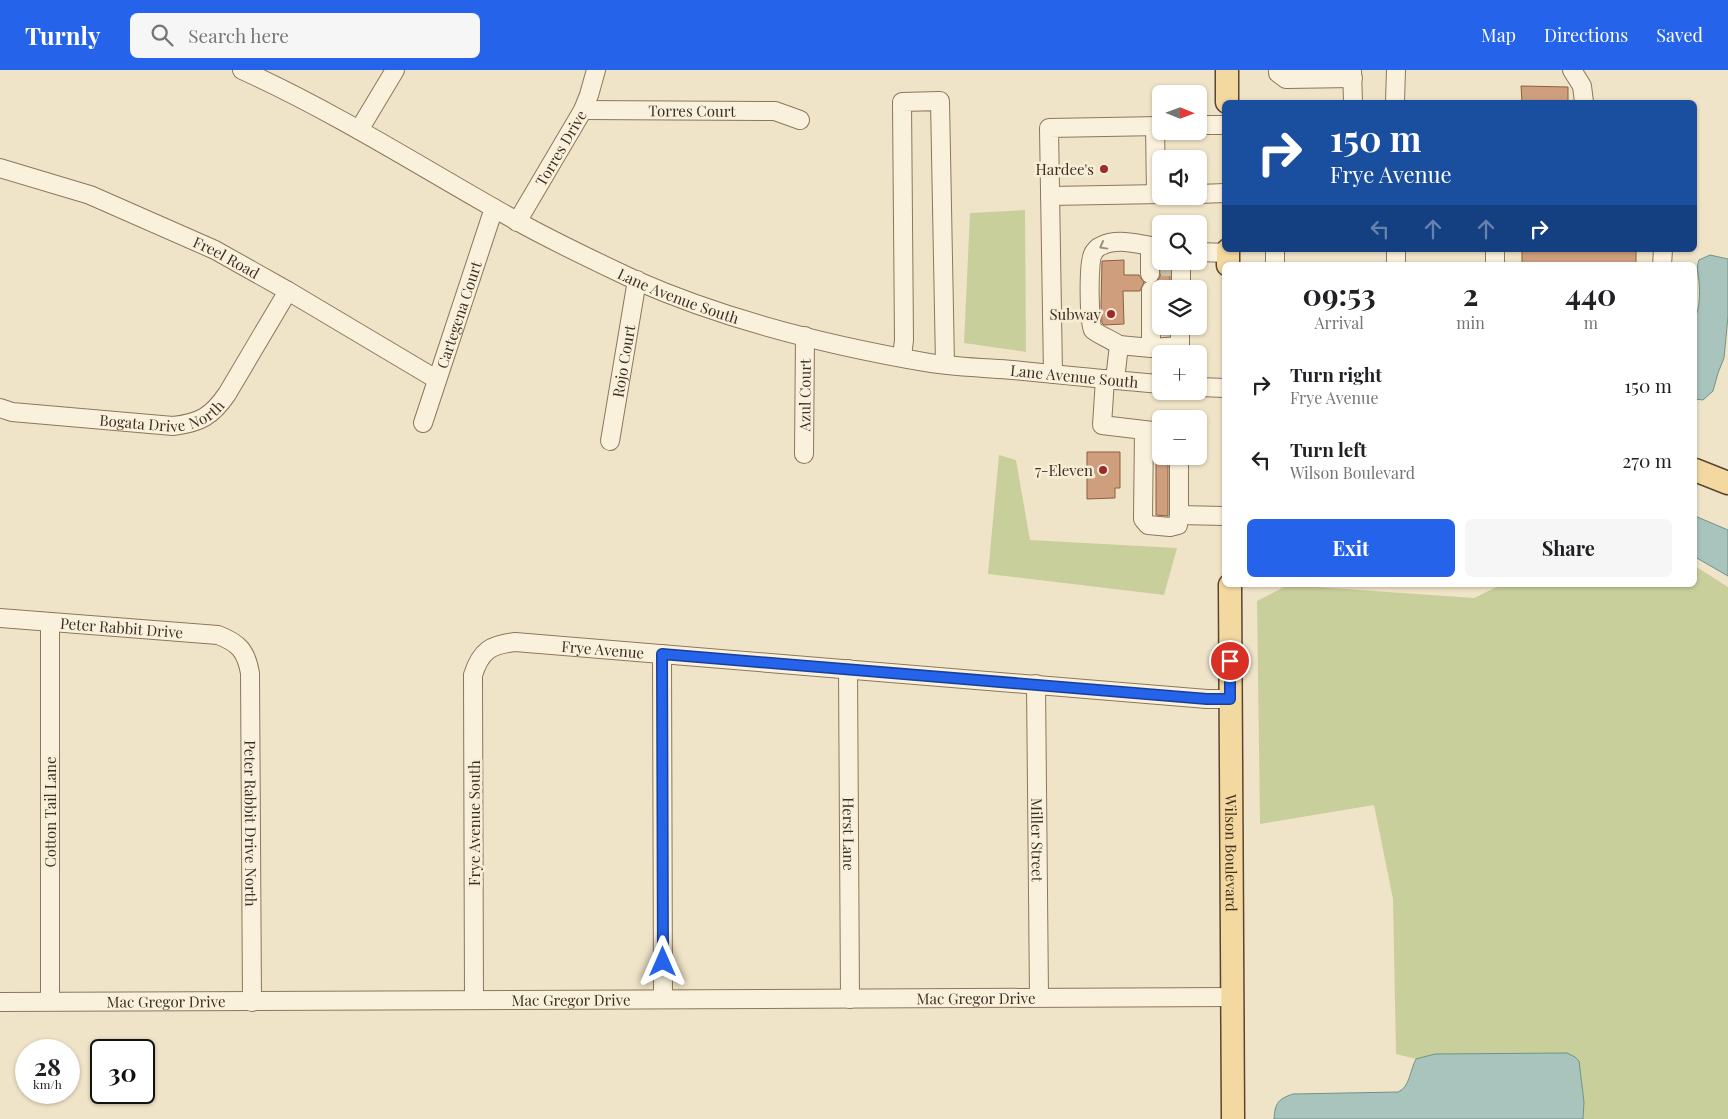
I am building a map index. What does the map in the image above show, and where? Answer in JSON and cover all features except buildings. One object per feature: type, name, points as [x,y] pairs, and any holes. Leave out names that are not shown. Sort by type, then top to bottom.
[{"type":"main road","points":[[1227,70],[1227,100]]},
{"type":"main road","points":[[1697,471],[1728,483]]},
{"type":"main road","name":"Wilson Boulevard","points":[[1230,587],[1233,1119]]},
{"type":"street","name":"Lane Avenue South","points":[[242,70],[327,111],[518,222],[580,254],[694,304],[805,336],[902,357],[944,364],[1152,383]]},
{"type":"street","points":[[359,130],[395,70]]},
{"type":"street","name":"Torres Drive","points":[[518,222],[582,110],[589,95],[596,70]]},
{"type":"street","points":[[1278,70],[1278,73],[1286,80],[1353,74],[1354,100]]},
{"type":"street","points":[[1395,100],[1396,70]]},
{"type":"street","points":[[1572,70],[1582,86],[1584,100]]},
{"type":"street","points":[[902,357],[904,340],[902,102],[940,101],[944,364]]},
{"type":"street","name":"Torres Court","points":[[582,110],[775,111],[800,120]]},
{"type":"street","points":[[1208,125],[1222,125]]},
{"type":"street","points":[[1053,374],[1049,128],[1152,126]]},
{"type":"street","name":"Freel Road","points":[[0,168],[90,196],[215,250],[288,291],[436,380]]},
{"type":"street","points":[[1207,194],[1222,193]]},
{"type":"street","points":[[1050,196],[1152,194]]},
{"type":"street","name":"Cartegena Court","points":[[423,423],[494,208]]},
{"type":"street","points":[[1152,247],[1110,242],[1098,247],[1092,255],[1089,294],[1092,327],[1095,332],[1110,338],[1119,346],[1151,348],[1180,346],[1174,335]]},
{"type":"street","points":[[1207,253],[1228,256]]},
{"type":"street","name":"Rojo Court","points":[[610,441],[637,280]]},
{"type":"street","name":"Bogata Drive North","points":[[0,408],[12,412],[173,426],[189,424],[204,418],[217,408],[227,394],[288,291]]},
{"type":"street","points":[[1151,348],[1163,335]]},
{"type":"street","name":"Azul Court","points":[[804,454],[805,336]]},
{"type":"street","points":[[1119,346],[1110,379],[1102,425],[1152,431]]},
{"type":"street","points":[[1207,387],[1222,388]]},
{"type":"street","points":[[1152,440],[1143,519],[1148,525],[1170,527],[1178,525],[1179,465]]},
{"type":"street","points":[[1179,515],[1222,516]]},
{"type":"street","name":"Peter Rabbit Drive","points":[[0,618],[218,635],[232,640],[241,648]]},
{"type":"street","name":"Cotton Tail Lane","points":[[50,622],[50,1001]]},
{"type":"street","name":"Frye Avenue","points":[[486,651],[499,644],[515,642],[1207,699],[1230,699]]},
{"type":"street","name":"Peter Rabbit Drive North","points":[[241,648],[248,660],[250,673],[252,1002]]},
{"type":"street","name":"Frye Avenue South","points":[[474,1000],[473,675],[478,661],[486,651]]},
{"type":"street","points":[[662,654],[663,998]]},
{"type":"street","name":"Herst Lane","points":[[848,669],[850,999]]},
{"type":"street","name":"Miller Street","points":[[1036,684],[1039,997]]},
{"type":"street","name":"Mac Gregor Drive","points":[[0,1002],[1232,997]]},
{"type":"green space","points":[[1025,210],[1026,352],[964,343],[970,213]]},
{"type":"green space","points":[[999,455],[1016,460],[1030,540],[1177,548],[1164,595],[988,574]]},
{"type":"green space","points":[[1697,567],[1728,587],[1728,1119],[1583,1119],[1584,1102],[1579,1061],[1435,1054],[1416,1059],[1396,1054],[1393,899],[1374,805],[1260,824],[1257,601],[1284,587],[1317,587],[1474,598],[1497,587],[1697,587]]},
{"type":"water","points":[[1710,255],[1728,259],[1728,316],[1724,358],[1713,391],[1703,400],[1697,399],[1697,312],[1699,286],[1697,268],[1699,260]]},
{"type":"water","points":[[1697,517],[1728,530],[1728,576],[1697,558]]},
{"type":"water","points":[[1567,1053],[1579,1061],[1584,1102],[1583,1119],[1274,1119],[1278,1102],[1293,1094],[1398,1092],[1405,1086],[1416,1059],[1435,1054]]},
{"type":"place","name":"Hardee's","points":[[1104,169]]},
{"type":"place","name":"Subway","points":[[1111,314]]},
{"type":"place","name":"7-Eleven","points":[[1103,470]]},
{"type":"route","points":[[663,962],[662,654],[1207,699],[1230,699],[1230,661]]}]
